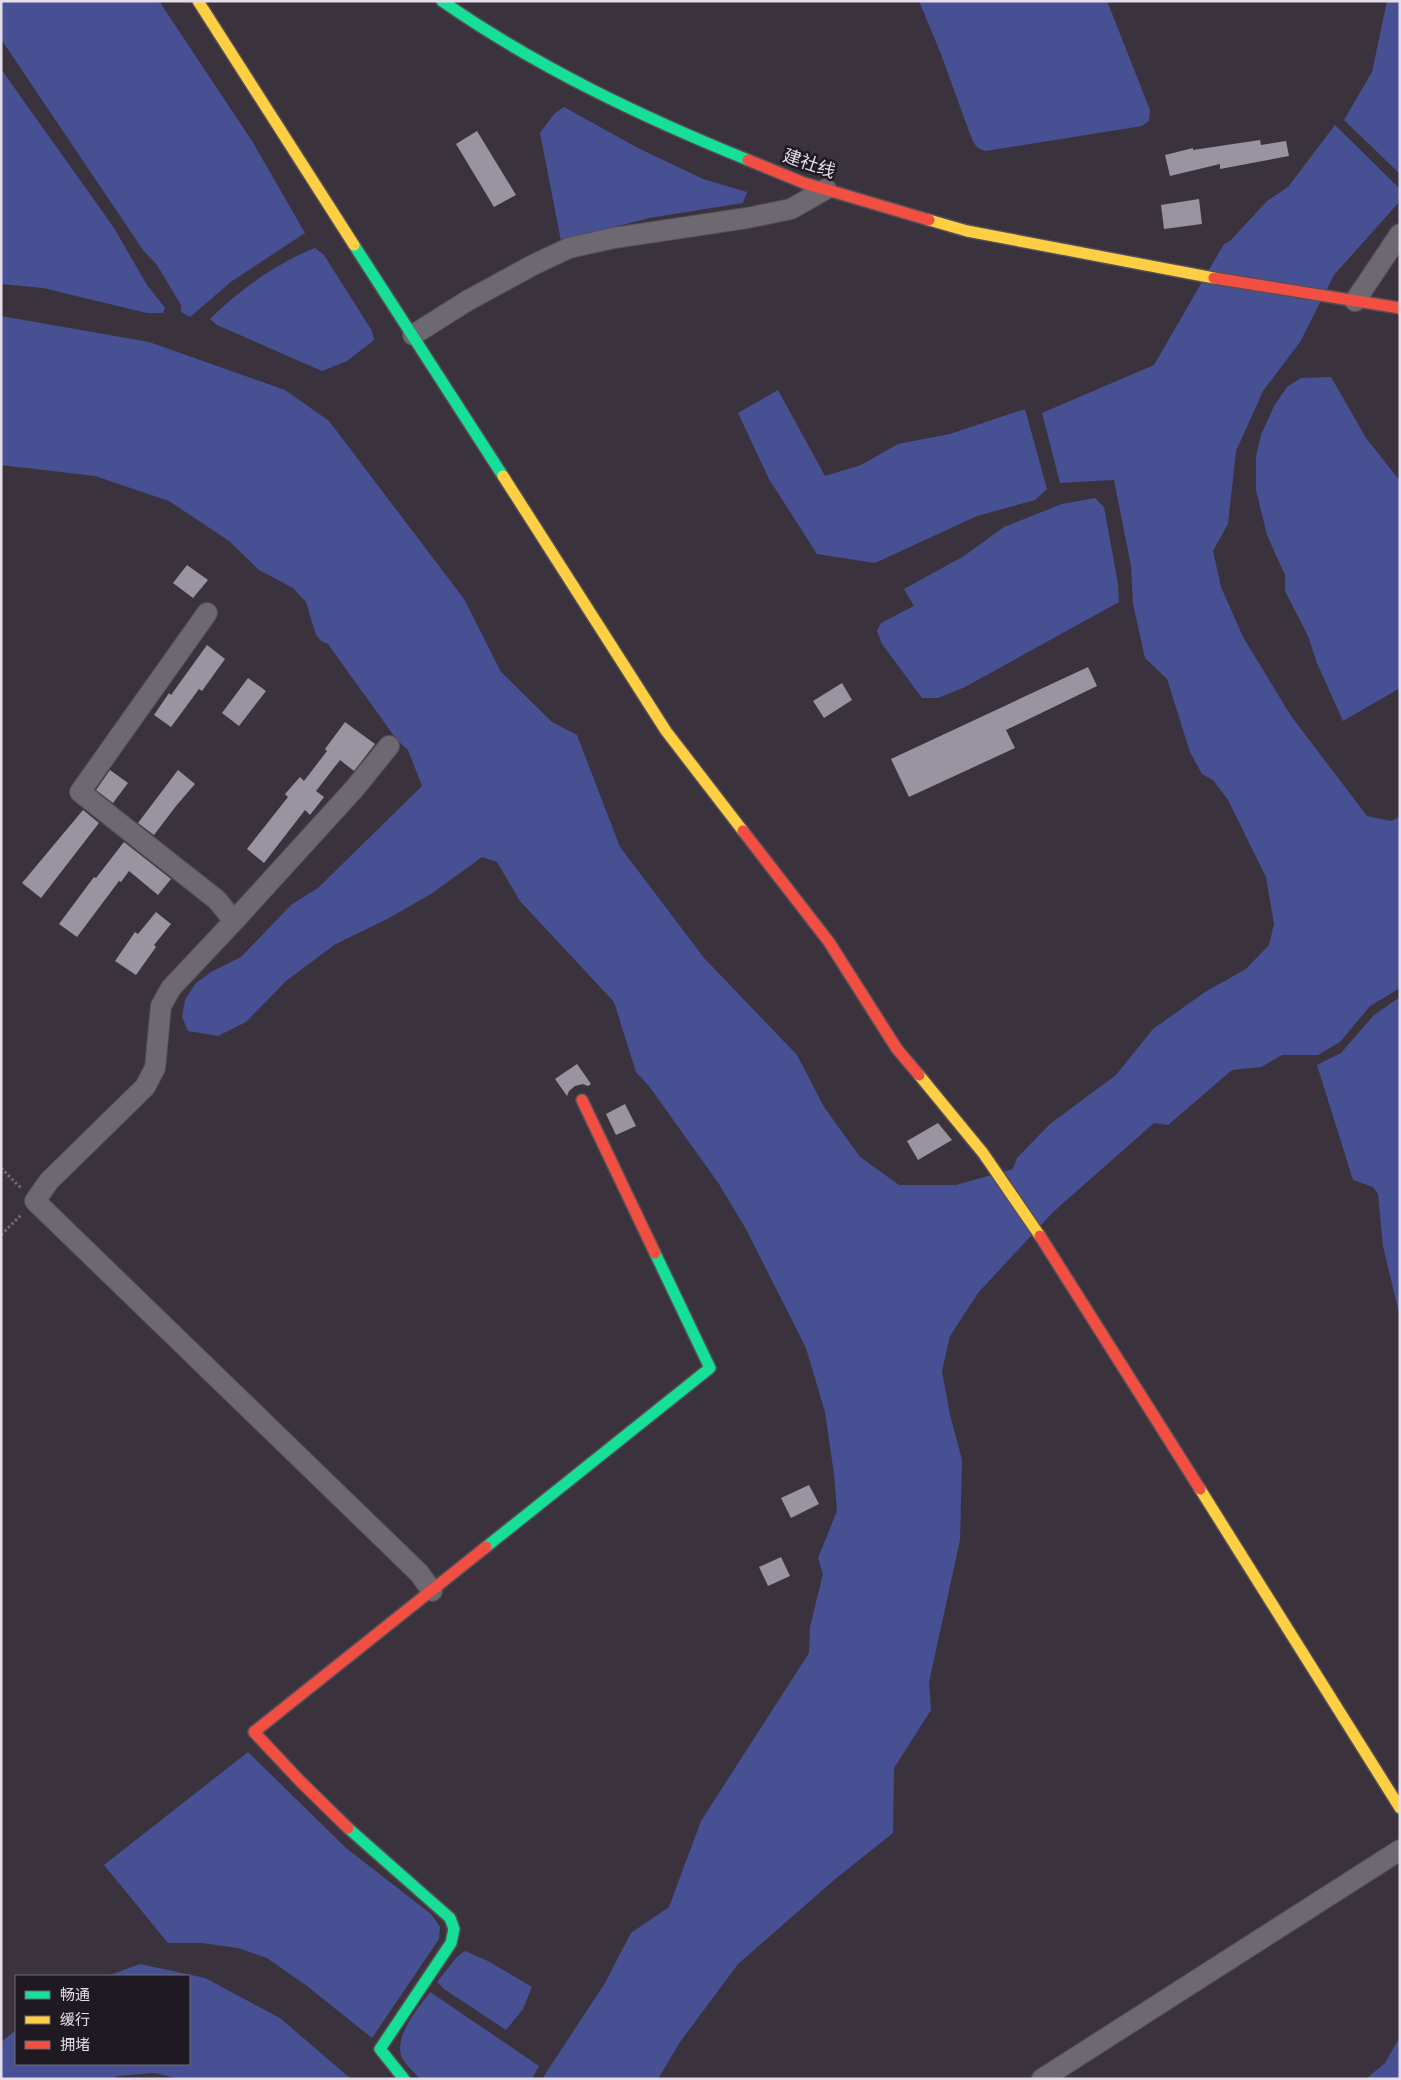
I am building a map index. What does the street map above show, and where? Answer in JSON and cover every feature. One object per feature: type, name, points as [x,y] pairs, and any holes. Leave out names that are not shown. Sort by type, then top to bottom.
[{"type":"street","points":[[198,1],[666,731],[829,942],[897,1049],[983,1153],[1056,1260],[1400,1808]]},
{"type":"street","name":"建社线","points":[[442,1],[468,20],[571,79],[681,133],[804,182],[967,231],[1195,276],[1355,301]]},
{"type":"street","points":[[413,335],[467,301],[533,265],[570,248],[614,238],[747,218],[791,209],[826,189]]},
{"type":"street","points":[[1400,234],[1355,301],[1400,308]]},
{"type":"street","points":[[208,613],[80,792],[217,900],[234,921]]},
{"type":"street","points":[[389,746],[349,795],[170,988],[161,1006],[155,1068],[145,1087],[49,1181],[36,1201],[419,1573],[432,1591]]},
{"type":"street","points":[[404,2079],[380,2049],[450,1943],[454,1929],[450,1918],[352,1830],[254,1732],[710,1368],[582,1100]]},
{"type":"street","points":[[1042,2079],[1400,1850]]},
{"type":"path","points":[[1,1168],[36,1201],[1,1235]]},
{"type":"water","points":[[1,1],[159,1],[252,141],[305,233],[232,281],[190,317],[181,312],[181,305],[157,265],[143,250],[1,39]]},
{"type":"water","points":[[919,1],[1107,1],[1150,110],[1149,121],[1142,126],[986,151],[980,149],[971,138],[941,54]]},
{"type":"water","points":[[1387,1],[1400,1],[1400,174],[1344,120],[1372,72]]},
{"type":"water","points":[[1,69],[114,228],[147,285],[165,308],[163,313],[147,313],[43,288],[1,284]]},
{"type":"water","points":[[564,107],[636,147],[703,179],[747,192],[743,203],[649,218],[561,241],[540,133],[554,114]]},
{"type":"water","points":[[1335,125],[1400,189],[1400,201],[1334,275],[1300,342],[1263,391],[1236,451],[1228,524],[1213,551],[1221,587],[1243,637],[1291,716],[1367,816],[1391,821],[1400,817],[1400,988],[1370,1006],[1340,1042],[1318,1055],[1282,1055],[1261,1067],[1232,1070],[1168,1125],[1154,1123],[1053,1212],[978,1293],[950,1336],[942,1371],[950,1415],[962,1460],[960,1540],[929,1682],[931,1710],[894,1768],[893,1833],[834,1880],[738,1964],[680,2042],[658,2079],[542,2079],[605,1983],[631,1933],[669,1907],[701,1821],[809,1653],[810,1627],[823,1574],[818,1558],[837,1511],[825,1412],[806,1348],[746,1229],[719,1184],[649,1086],[636,1072],[614,1002],[520,901],[497,862],[482,857],[431,894],[389,918],[334,945],[286,981],[246,1022],[218,1036],[188,1031],[182,1017],[185,1000],[195,984],[211,972],[241,957],[292,904],[318,888],[422,786],[408,750],[397,740],[328,644],[321,641],[316,635],[306,602],[293,588],[259,570],[229,541],[169,501],[95,476],[1,465],[1,316],[149,342],[285,390],[329,421],[464,599],[501,672],[552,722],[577,735],[620,847],[704,958],[797,1055],[824,1107],[860,1157],[899,1185],[956,1185],[1013,1169],[1017,1158],[1050,1124],[1116,1075],[1153,1029],[1205,992],[1246,969],[1269,945],[1274,924],[1266,877],[1228,800],[1213,780],[1202,774],[1190,752],[1167,679],[1145,658],[1133,604],[1131,566],[1114,480],[1060,483],[1042,413],[1154,365],[1224,244],[1230,241],[1267,201],[1288,187]]},
{"type":"water","points":[[315,248],[324,255],[372,331],[374,340],[347,361],[322,371],[217,325],[210,319],[259,278],[287,261]]},
{"type":"water","points":[[1331,377],[1366,438],[1400,481],[1400,688],[1343,721],[1317,663],[1308,636],[1285,591],[1285,575],[1267,535],[1256,490],[1256,456],[1261,435],[1274,406],[1287,387],[1301,378]]},
{"type":"water","points":[[778,390],[825,476],[861,465],[898,444],[950,434],[1025,409],[1047,489],[1035,500],[977,516],[875,563],[817,554],[769,479],[738,413]]},
{"type":"water","points":[[1095,498],[1104,507],[1118,584],[1119,602],[965,687],[938,698],[922,698],[882,644],[877,631],[881,623],[914,606],[904,589],[964,556],[1004,527],[1062,504]]},
{"type":"water","points":[[1400,997],[1400,1317],[1383,1246],[1378,1194],[1373,1187],[1353,1180],[1317,1065],[1341,1053],[1374,1015]]},
{"type":"water","points":[[248,1752],[346,1848],[431,1914],[440,1927],[439,1939],[372,2038],[307,1986],[267,1958],[238,1948],[202,1943],[168,1943],[104,1865]]},
{"type":"water","points":[[465,1951],[488,1961],[532,1987],[523,2009],[506,2030],[444,1989],[437,1982],[456,1958]]},
{"type":"water","points":[[140,1964],[205,1978],[280,2018],[351,2079],[181,2079],[154,2073],[117,2076],[114,2079],[1,2079],[1,2042],[15,2031],[15,2065],[190,2065],[190,1975],[110,1975]]},
{"type":"water","points":[[430,1992],[539,2066],[532,2079],[420,2079],[402,2058],[400,2050],[401,2041],[408,2023]]},
{"type":"water","points":[[1400,2037],[1400,2079],[1366,2079],[1385,2063]]},
{"type":"building","points":[[477,131],[516,195],[494,207],[456,144]]},
{"type":"building","points":[[1260,140],[1261,145],[1286,141],[1289,156],[1220,169],[1220,164],[1170,176],[1165,155],[1193,148],[1193,150]]},
{"type":"building","points":[[1199,199],[1202,224],[1164,229],[1161,205]]},
{"type":"building","points":[[187,565],[208,580],[193,598],[173,583]]},
{"type":"building","points":[[207,645],[225,659],[202,691],[199,689],[171,727],[154,715]]},
{"type":"building","points":[[1088,667],[1097,686],[1006,730],[1015,748],[909,797],[891,759]]},
{"type":"building","points":[[248,678],[266,691],[239,726],[222,713]]},
{"type":"building","points":[[842,683],[852,700],[824,718],[813,701]]},
{"type":"building","points":[[345,722],[375,744],[354,771],[340,760],[316,791],[324,797],[310,815],[305,810],[264,863],[247,849],[288,797],[285,794],[300,777],[304,781],[327,751],[325,749]]},
{"type":"building","points":[[110,770],[128,783],[113,803],[96,790]]},
{"type":"building","points":[[178,770],[195,784],[154,835],[138,823]]},
{"type":"building","points":[[83,810],[99,823],[41,898],[22,883]]},
{"type":"building","points":[[124,842],[171,879],[158,895],[129,871],[121,882],[119,881],[77,937],[59,924],[94,877],[96,878]]},
{"type":"building","points":[[156,912],[171,924],[154,945],[156,947],[136,975],[115,961],[135,932],[138,934]]},
{"type":"building","points":[[577,1064],[591,1084],[588,1086],[583,1084],[575,1086],[569,1091],[567,1096],[555,1079]]},
{"type":"building","points":[[625,1104],[636,1126],[616,1135],[606,1114]]},
{"type":"building","points":[[938,1123],[952,1140],[918,1160],[907,1141]]},
{"type":"building","points":[[809,1485],[819,1504],[791,1518],[781,1498]]},
{"type":"building","points":[[781,1557],[790,1576],[768,1586],[759,1567]]},
{"type":"traffic: fast","points":[[442,1],[515,48],[591,89],[708,144],[748,160]]},
{"type":"traffic: fast","points":[[354,245],[503,476]]},
{"type":"traffic: fast","points":[[486,1547],[710,1368],[655,1253]]},
{"type":"traffic: fast","points":[[348,1828],[450,1918],[454,1929],[451,1943],[380,2049],[404,2079]]},
{"type":"traffic: slow","points":[[198,1],[354,245]]},
{"type":"traffic: slow","points":[[929,220],[967,231],[1214,278]]},
{"type":"traffic: slow","points":[[503,476],[666,731],[743,831]]},
{"type":"traffic: slow","points":[[919,1075],[983,1153],[1040,1236]]},
{"type":"traffic: slow","points":[[1200,1489],[1400,1808]]},
{"type":"traffic: jam","points":[[748,160],[804,183],[929,220]]},
{"type":"traffic: jam","points":[[1214,278],[1400,308]]},
{"type":"traffic: jam","points":[[743,831],[829,942],[897,1049],[919,1075]]},
{"type":"traffic: jam","points":[[582,1100],[655,1253]]},
{"type":"traffic: jam","points":[[1040,1236],[1200,1489]]},
{"type":"traffic: jam","points":[[348,1828],[254,1732],[486,1547]]}]
